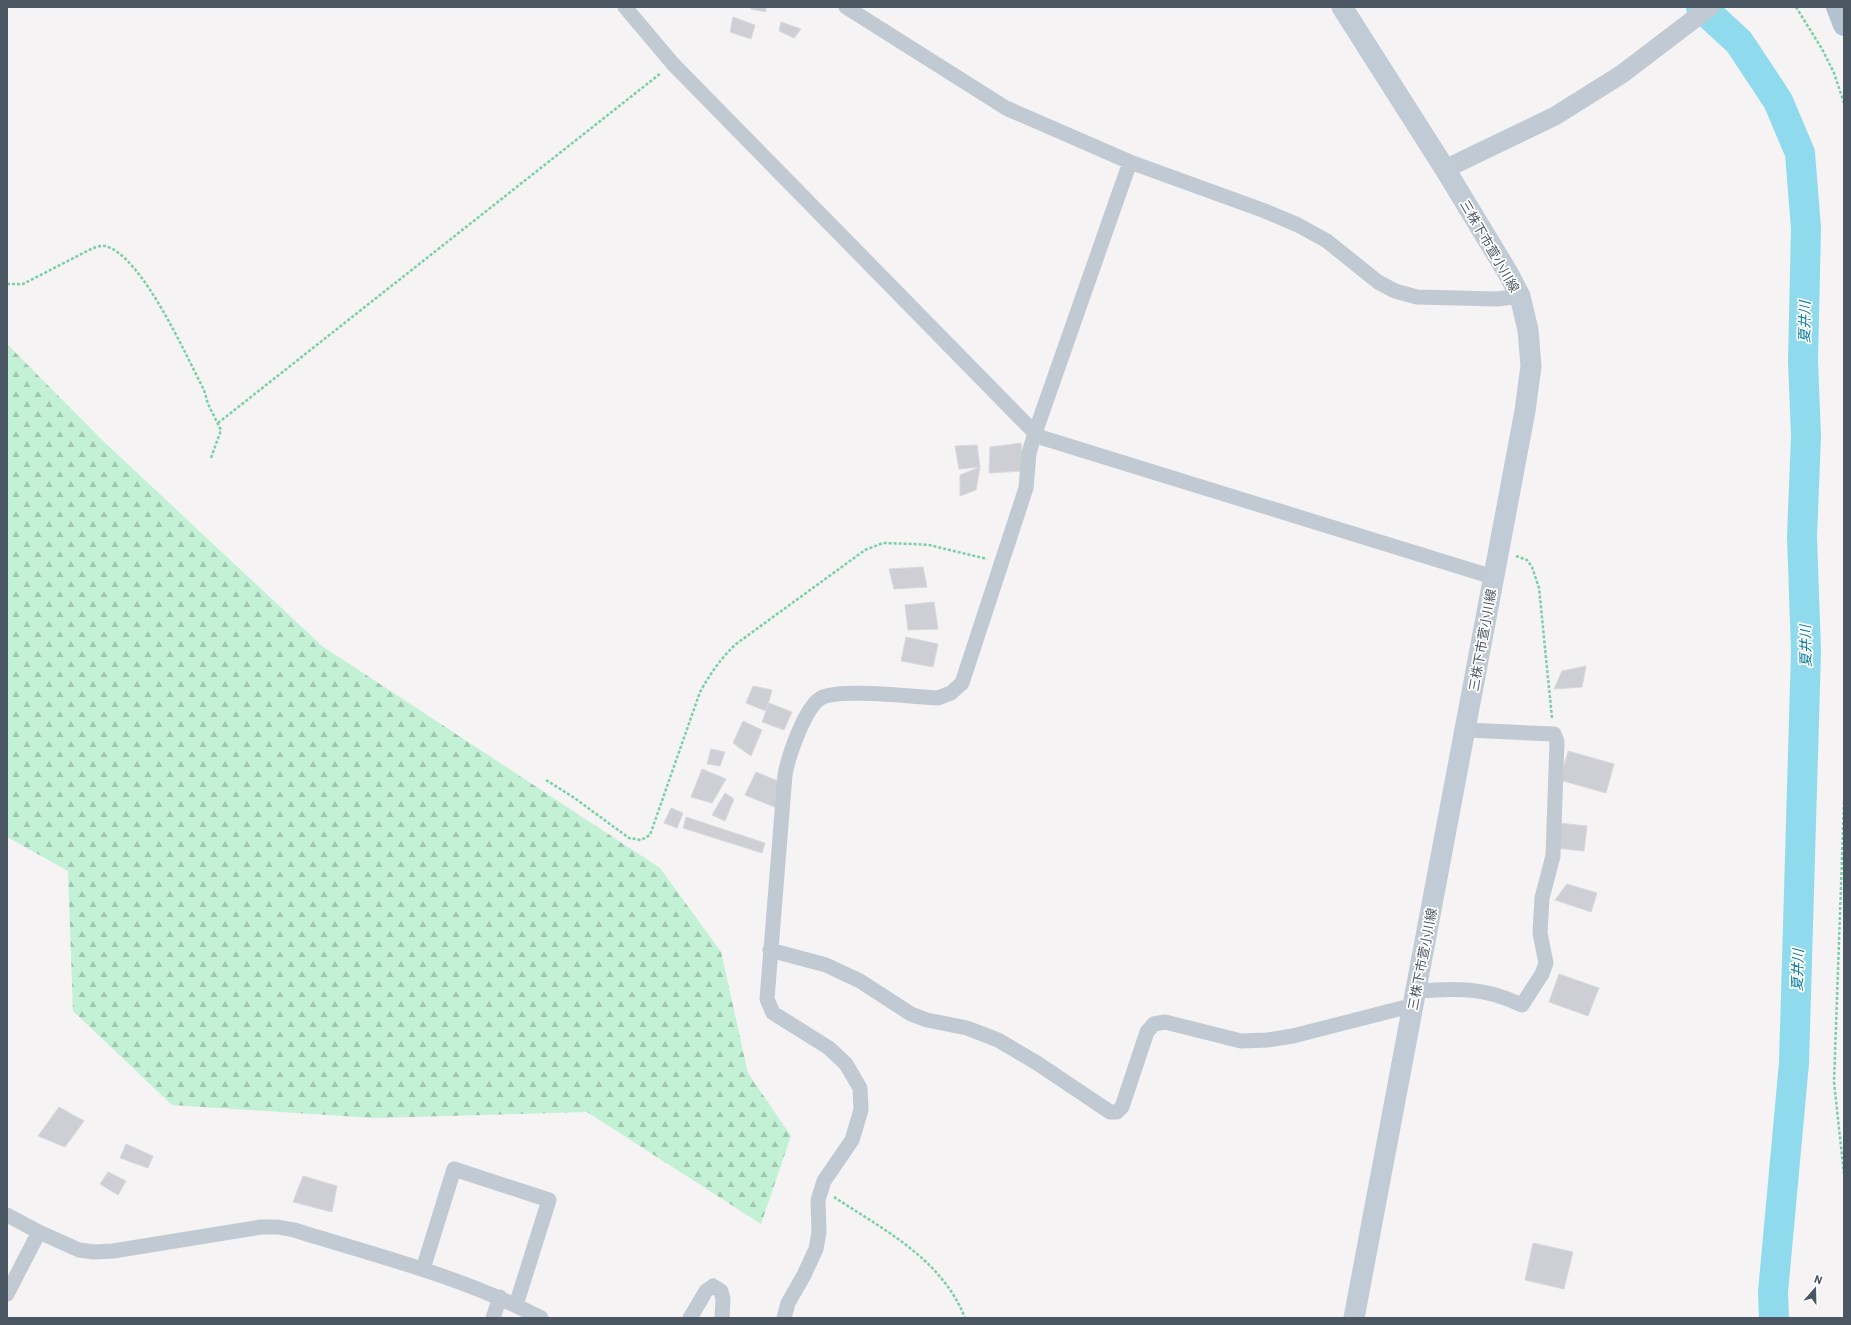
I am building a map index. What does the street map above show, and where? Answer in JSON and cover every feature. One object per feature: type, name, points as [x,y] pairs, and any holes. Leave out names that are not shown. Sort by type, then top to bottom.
[{"type":"main road","name":"三株下市萱小川線","points":[[1342,7],[1445,169],[1508,273],[1520,296],[1528,330],[1531,366],[1525,411],[1354,1318]]},
{"type":"main road","points":[[1837,7],[1844,25]]},
{"type":"street","points":[[625,7],[673,64],[1034,433],[1043,438],[1493,577]]},
{"type":"street","points":[[846,7],[1006,108],[1127,171],[1265,211],[1298,225],[1327,241],[1373,277],[1395,291],[1418,297],[1497,299],[1520,296]]},
{"type":"street","points":[[1445,169],[1555,116],[1622,74],[1710,7]]},
{"type":"street","points":[[784,1318],[788,1303],[804,1275],[816,1249],[819,1232],[818,1200],[824,1181],[852,1140],[862,1110],[860,1088],[846,1064],[829,1048],[773,1013],[767,999],[785,775],[788,758],[809,709],[821,698],[840,693],[938,698],[951,693],[962,682],[1003,563],[1026,488],[1029,453],[1034,433],[1127,171]]},
{"type":"street","points":[[770,950],[826,965],[860,981],[911,1014],[922,1018],[967,1028],[998,1040],[1037,1063],[1110,1112],[1117,1112],[1122,1107],[1146,1032],[1154,1024],[1165,1022],[1241,1041],[1267,1040],[1293,1036],[1442,989],[1484,991],[1502,995],[1522,1005],[1542,974],[1546,962],[1540,933],[1542,898],[1553,856],[1557,742],[1554,734],[1465,730]]},
{"type":"street","points":[[422,1269],[454,1169],[549,1200],[516,1305]]},
{"type":"street","points":[[7,1215],[39,1232],[80,1250],[113,1251],[261,1227],[278,1227],[294,1230],[422,1269],[500,1297],[541,1318]]},
{"type":"street","points":[[7,1294],[39,1232]]},
{"type":"street","points":[[690,1318],[706,1290],[713,1286],[721,1291],[723,1299],[722,1318]]},
{"type":"street","points":[[493,1318],[500,1297]]},
{"type":"path","points":[[1796,7],[1828,61],[1834,73],[1844,103]]},
{"type":"path","points":[[218,423],[673,64]]},
{"type":"path","points":[[7,284],[23,284],[93,248],[104,246],[112,249],[132,265],[151,290],[204,390],[208,404],[221,430],[211,458]]},
{"type":"path","points":[[546,780],[573,797],[629,838],[641,840],[650,835],[700,692],[712,671],[736,644],[865,550],[883,543],[929,545],[1003,563]]},
{"type":"path","points":[[1498,553],[1521,557],[1527,560],[1532,567],[1539,588],[1554,734]]},
{"type":"path","points":[[1844,802],[1834,1082],[1844,1174]]},
{"type":"path","points":[[822,1189],[910,1247],[931,1266],[953,1294],[965,1318]]},
{"type":"green space","points":[[7,344],[101,439],[322,646],[660,868],[721,952],[748,1073],[791,1136],[761,1224],[587,1112],[375,1118],[172,1105],[73,1011],[68,871],[7,837]]},
{"type":"building","points":[[750,7],[766,7],[766,12],[751,9]]},
{"type":"building","points":[[733,17],[755,25],[751,39],[730,32]]},
{"type":"building","points":[[781,22],[801,29],[794,38],[779,31]]},
{"type":"building","points":[[1021,443],[1023,471],[989,473],[990,447]]},
{"type":"building","points":[[977,445],[980,467],[959,469],[955,446]]},
{"type":"building","points":[[980,467],[976,490],[960,496],[960,475]]},
{"type":"building","points":[[923,567],[927,587],[894,589],[889,569]]},
{"type":"building","points":[[934,602],[938,629],[908,630],[905,605]]},
{"type":"building","points":[[906,637],[938,644],[933,667],[901,661]]},
{"type":"building","points":[[1586,666],[1582,687],[1554,689],[1562,671]]},
{"type":"building","points":[[753,686],[772,690],[766,711],[746,703]]},
{"type":"building","points":[[769,703],[792,712],[784,730],[762,722]]},
{"type":"building","points":[[743,721],[762,730],[751,756],[733,743]]},
{"type":"building","points":[[711,749],[725,752],[720,766],[707,764]]},
{"type":"building","points":[[1568,751],[1614,764],[1606,793],[1560,780]]},
{"type":"building","points":[[702,769],[726,779],[712,803],[691,797]]},
{"type":"building","points":[[756,772],[783,783],[777,808],[745,795]]},
{"type":"building","points":[[725,793],[734,799],[725,821],[712,815]]},
{"type":"building","points":[[671,808],[683,813],[677,828],[664,823]]},
{"type":"building","points":[[686,817],[765,843],[762,853],[683,828]]},
{"type":"building","points":[[1559,823],[1587,826],[1584,851],[1556,848]]},
{"type":"building","points":[[1567,884],[1597,893],[1591,912],[1555,900]]},
{"type":"building","points":[[1559,974],[1599,988],[1588,1016],[1549,1002]]},
{"type":"building","points":[[59,1107],[84,1121],[65,1147],[38,1136]]},
{"type":"building","points":[[126,1144],[153,1156],[148,1168],[120,1158]]},
{"type":"building","points":[[108,1172],[126,1181],[118,1195],[100,1184]]},
{"type":"building","points":[[303,1176],[337,1186],[332,1212],[293,1202]]},
{"type":"building","points":[[1533,1243],[1573,1252],[1564,1289],[1525,1280]]},
{"type":"waterway","name":"夏井川","points":[[1701,7],[1739,42],[1778,101],[1800,153],[1806,228],[1803,361],[1806,436],[1802,537],[1806,651],[1794,1063],[1773,1292],[1774,1318]]}]
